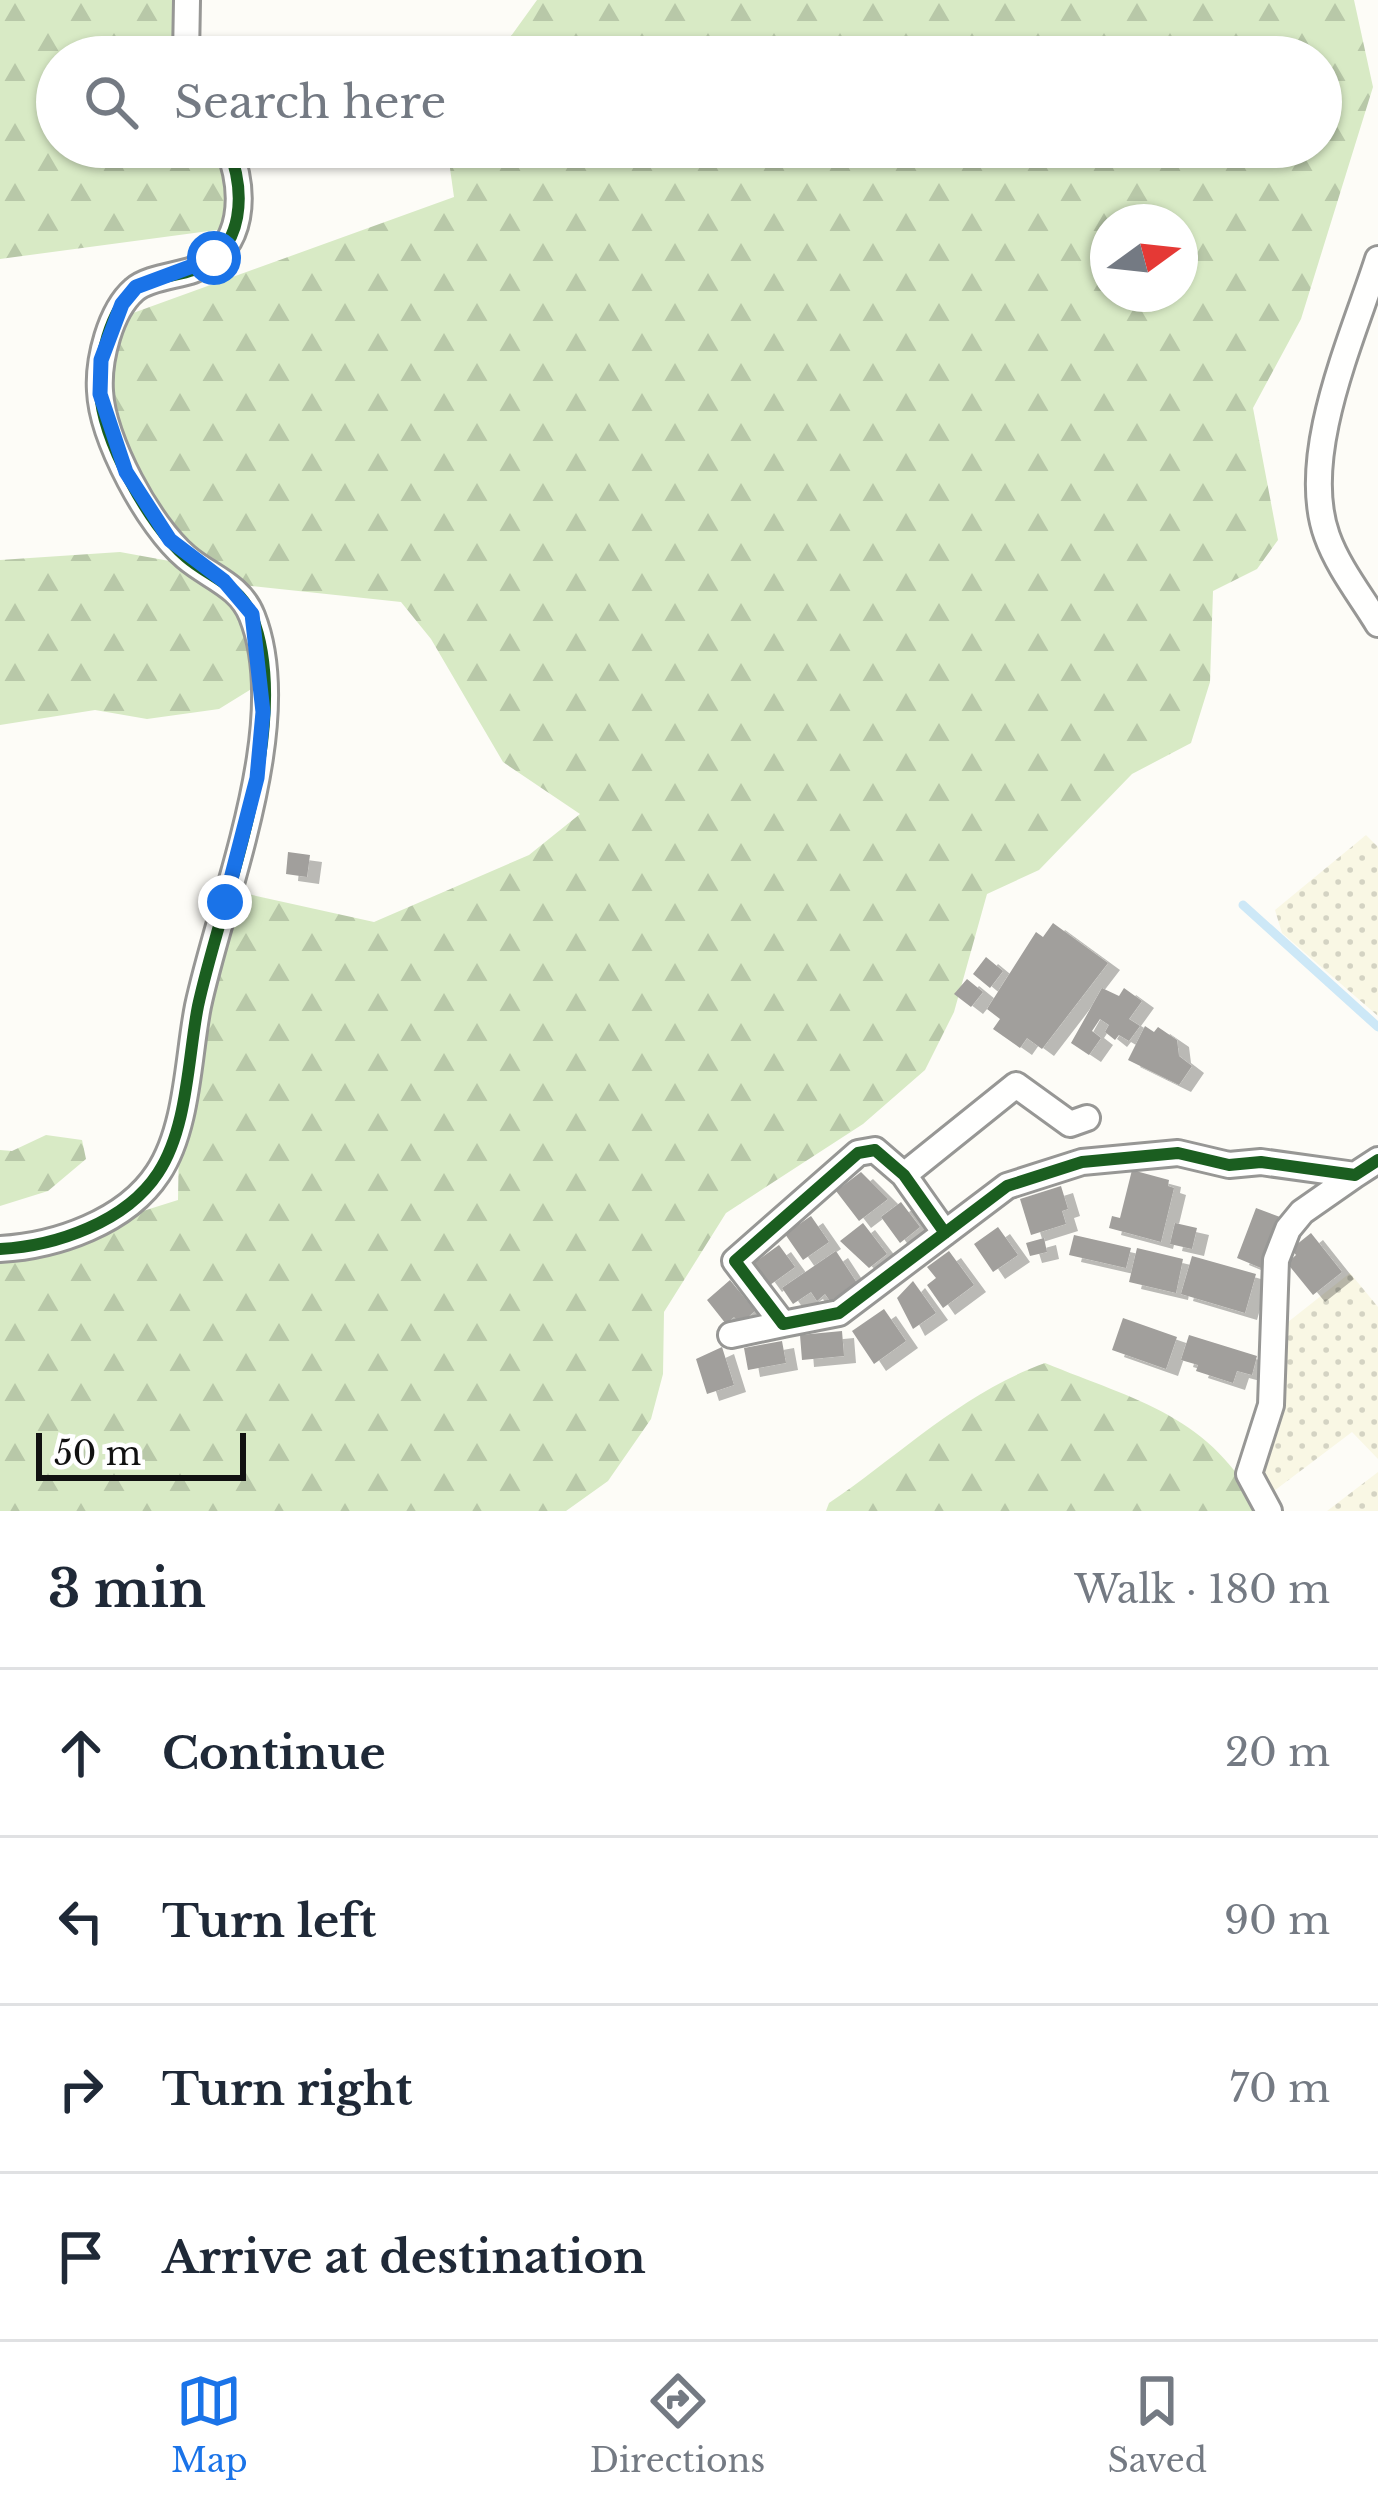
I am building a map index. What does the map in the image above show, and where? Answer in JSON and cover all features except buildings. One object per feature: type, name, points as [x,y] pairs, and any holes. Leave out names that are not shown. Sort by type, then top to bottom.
[{"type":"street","points":[[186,36],[187,0]]},
{"type":"street","points":[[0,1249],[80,1232],[112,1215],[158,1172],[173,1136],[200,999],[252,806],[263,712],[252,614],[224,581],[170,540],[126,472],[100,394],[101,360],[122,304],[136,287],[198,268],[227,241],[242,184],[236,168]]},
{"type":"street","points":[[1378,259],[1337,385],[1321,456],[1319,501],[1328,538],[1378,624]]},
{"type":"street","points":[[904,1175],[1016,1085],[1070,1124],[1087,1118]]},
{"type":"street","points":[[783,1324],[734,1261],[858,1153],[875,1150],[904,1175],[945,1233]]},
{"type":"street","points":[[731,1335],[839,1313],[1007,1186],[1082,1162],[1129,1154],[1178,1154],[1229,1166],[1261,1162],[1355,1175]]},
{"type":"street","points":[[1269,1511],[1249,1474],[1271,1405],[1276,1260],[1288,1229],[1302,1212],[1378,1160]]},
{"type":"shaded area","points":[[1366,835],[1378,847],[1378,1016],[1282,933],[1275,910]]},
{"type":"shaded area","points":[[1350,1273],[1378,1307],[1378,1459],[1352,1432],[1270,1494],[1262,1479],[1282,1419],[1288,1322]]},
{"type":"shaded area","points":[[1378,1472],[1378,1511],[1327,1511]]},
{"type":"green space","points":[[0,0],[178,0],[178,36],[36,36],[36,168],[231,168],[236,181],[224,229],[0,259]]},
{"type":"green space","points":[[537,0],[1354,0],[1373,87],[1301,319],[1253,408],[1278,540],[1257,569],[1213,591],[1210,682],[1191,743],[1132,774],[1039,870],[987,894],[954,1012],[925,1070],[863,1124],[726,1213],[664,1312],[663,1374],[651,1419],[608,1481],[566,1511],[0,1511],[0,1256],[178,1200],[179,1141],[234,891],[374,922],[529,855],[580,814],[503,762],[431,639],[401,602],[243,585],[197,561],[130,474],[105,371],[122,317],[454,197],[450,168],[1342,168],[1342,36],[511,36]]},
{"type":"green space","points":[[120,552],[186,564],[244,611],[254,647],[253,688],[219,709],[147,719],[95,710],[0,725],[0,560]]},
{"type":"green space","points":[[46,1135],[82,1140],[86,1159],[48,1191],[0,1206],[0,1150],[12,1151]]},
{"type":"green space","points":[[1045,1363],[1141,1401],[1195,1432],[1219,1453],[1260,1511],[826,1511],[829,1503],[959,1408]]},
{"type":"waterway","points":[[1243,905],[1378,1027]]},
{"type":"cycle path","points":[[0,1249],[66,1237],[109,1218],[158,1173],[176,1135],[198,1006],[250,811],[265,707],[263,659],[252,616],[240,597],[186,557],[157,525],[118,456],[100,391],[107,337],[126,299],[146,283],[211,261],[224,248],[237,217],[235,168]]},
{"type":"cycle path","points":[[945,1233],[904,1175],[875,1150],[858,1153],[735,1261],[783,1324],[839,1313],[1007,1186],[1082,1162],[1178,1153],[1229,1165],[1261,1162],[1355,1175],[1378,1160]]},
{"type":"route","points":[[214,258],[198,268],[136,287],[122,304],[101,360],[100,394],[126,472],[170,540],[239,596],[252,614],[260,646],[263,712],[257,778],[225,902]]}]
